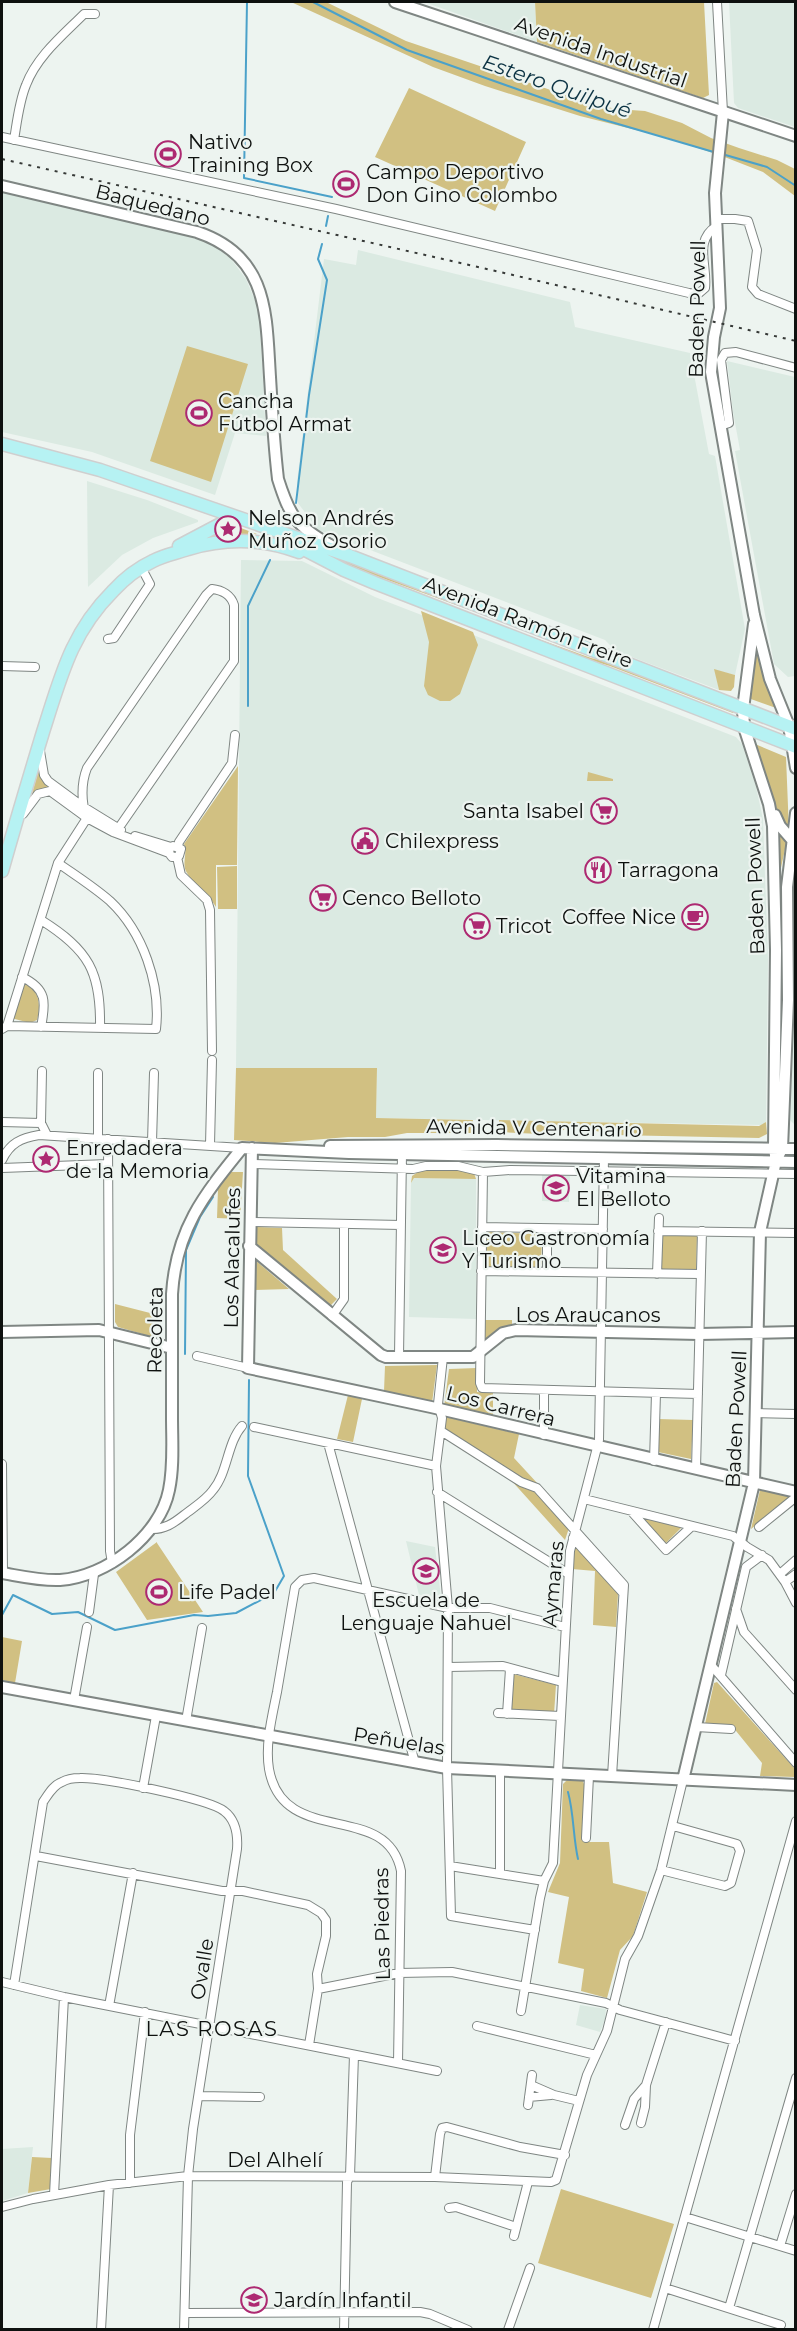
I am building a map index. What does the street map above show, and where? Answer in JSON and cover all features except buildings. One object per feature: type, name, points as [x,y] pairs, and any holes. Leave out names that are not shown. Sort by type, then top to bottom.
[{"type":"main road","name":"Avenida Ramón Freire","points":[[2,444],[100,470],[350,556],[792,728]]},
{"type":"main road","points":[[2,871],[39,744],[75,641],[85,622],[120,584],[141,567],[234,517]]},
{"type":"main road","name":"Avenida Ramón Freire","points":[[250,523],[345,570],[794,747]]},
{"type":"main road","points":[[154,560],[202,545],[250,541],[277,544],[345,570]]},
{"type":"street","name":"Avenida Industrial","points":[[395,2],[795,136]]},
{"type":"street","name":"Baden Powell","points":[[717,2],[723,112],[716,173],[720,308],[714,337],[711,372],[754,615],[770,679],[792,728],[795,768]]},
{"type":"street","points":[[14,140],[25,86],[35,67],[49,49],[84,14],[95,14]]},
{"type":"street","points":[[2,137],[336,209],[689,293],[698,294],[705,288],[703,242],[708,233],[717,223],[735,219],[748,221],[757,250],[753,287],[758,294],[795,309]]},
{"type":"street","name":"Baquedano","points":[[2,186],[197,232],[216,240],[241,258],[258,285],[264,305],[278,479],[284,498],[300,526],[350,556]]},
{"type":"street","points":[[720,426],[729,423],[721,360],[725,353],[736,352],[795,368]]},
{"type":"street","points":[[108,639],[114,638],[150,584],[141,567]]},
{"type":"street","points":[[87,818],[82,806],[85,774],[92,760],[207,595],[212,589],[217,590],[231,598],[234,605],[234,661],[116,831]]},
{"type":"street","name":"Baden Powell","points":[[754,615],[742,709],[744,728],[770,804],[775,859],[778,944],[778,1149]]},
{"type":"street","points":[[2,666],[35,667]]},
{"type":"street","points":[[212,1051],[210,910],[207,900],[181,875],[174,851],[232,763],[235,735]]},
{"type":"street","points":[[39,744],[44,776],[55,790],[87,818],[116,831],[174,851]]},
{"type":"street","points":[[15,827],[38,794],[55,790],[116,831]]},
{"type":"street","points":[[770,804],[780,826],[793,841]]},
{"type":"street","name":"Baden Powell","points":[[683,1780],[754,1483],[760,1233],[778,1149],[788,1000],[787,887],[795,813]]},
{"type":"street","points":[[57,863],[101,893],[134,931],[151,974],[156,998],[156,1029],[4,1027],[41,920],[57,863],[87,818]]},
{"type":"street","points":[[41,920],[78,947],[90,967],[99,989],[100,1028]]},
{"type":"street","points":[[788,1000],[778,944],[789,930]]},
{"type":"street","points":[[22,977],[36,985],[43,997],[45,1004],[41,1027]]},
{"type":"street","points":[[210,1145],[212,1060]]},
{"type":"street","points":[[42,1071],[41,1123],[47,1135]]},
{"type":"street","points":[[98,1073],[98,1139]]},
{"type":"street","points":[[152,1142],[154,1073]]},
{"type":"street","points":[[2,1122],[41,1123]]},
{"type":"street","name":"Avenida V Centenario","points":[[2,1160],[7,1149],[17,1141],[27,1137],[47,1135],[247,1148],[402,1154],[795,1162]]},
{"type":"street","points":[[108,1139],[110,1551],[112,1563]]},
{"type":"street","name":"Avenida V Centenario","points":[[272,1149],[403,1144],[795,1149]]},
{"type":"street","name":"Los Alacalufes","points":[[247,1148],[252,1164],[248,1368]]},
{"type":"street","name":"Recoleta","points":[[2,1573],[50,1580],[94,1574],[112,1563],[150,1529],[169,1491],[172,1452],[172,1294],[178,1249],[196,1208],[247,1148]]},
{"type":"street","points":[[399,1356],[402,1154]]},
{"type":"street","name":"Aymaras","points":[[520,2011],[544,1881],[553,1863],[567,1573],[575,1528],[598,1447],[603,1158]]},
{"type":"street","points":[[2,1168],[108,1164]]},
{"type":"street","points":[[252,1164],[402,1168],[458,1166],[483,1172],[510,1170],[795,1174]]},
{"type":"street","points":[[483,1172],[480,1353],[482,1388],[698,1394]]},
{"type":"street","points":[[657,1274],[659,1218]]},
{"type":"street","points":[[250,1222],[401,1225]]},
{"type":"street","points":[[332,1316],[344,1299],[345,1224]]},
{"type":"street","points":[[482,1227],[603,1229]]},
{"type":"street","points":[[547,1229],[547,1272]]},
{"type":"street","points":[[658,1231],[795,1233]]},
{"type":"street","points":[[696,1470],[702,1231]]},
{"type":"street","points":[[249,1246],[381,1355],[473,1357],[480,1353]]},
{"type":"street","points":[[481,1271],[700,1274]]},
{"type":"street","points":[[2,1332],[99,1329],[172,1348]]},
{"type":"street","name":"Los Araucanos","points":[[480,1353],[503,1334],[516,1330],[699,1334],[795,1332]]},
{"type":"street","name":"Los Carrera","points":[[197,1356],[795,1491]]},
{"type":"street","points":[[443,1357],[439,1410],[442,1418],[436,1466],[448,1608],[447,1768],[451,1916],[535,1930]]},
{"type":"street","points":[[544,1390],[544,1435]]},
{"type":"street","points":[[654,1461],[656,1393]]},
{"type":"street","points":[[757,1413],[795,1414]]},
{"type":"street","name":"Recoleta","points":[[150,1529],[160,1530],[177,1520],[214,1490],[237,1431],[242,1426]]},
{"type":"street","points":[[254,1427],[436,1466]]},
{"type":"street","points":[[441,1431],[521,1482],[537,1488],[575,1528],[624,1586],[612,1776]]},
{"type":"street","points":[[328,1443],[416,1763]]},
{"type":"street","points":[[2,1464],[2,1573]]},
{"type":"street","points":[[437,1492],[567,1573]]},
{"type":"street","points":[[759,1527],[795,1497]]},
{"type":"street","points":[[584,1499],[733,1536],[762,1555],[780,1574],[795,1603]]},
{"type":"street","points":[[631,1512],[666,1550],[692,1526]]},
{"type":"street","points":[[573,1538],[623,1593]]},
{"type":"street","points":[[721,1675],[746,1567],[762,1555]]},
{"type":"street","points":[[780,1574],[795,1560]]},
{"type":"street","points":[[89,1612],[94,1574]]},
{"type":"street","points":[[785,1582],[795,1574]]},
{"type":"street","name":"Las Piedras","points":[[368,1592],[314,1578],[302,1580],[295,1587],[269,1737],[269,1768],[272,1781],[280,1795],[302,1815],[374,1834],[385,1841],[394,1852],[401,1871],[398,2063]]},
{"type":"street","points":[[368,1592],[448,1608],[490,1608],[565,1627]]},
{"type":"street","points":[[735,1609],[744,1632],[795,1690]]},
{"type":"street","points":[[74,1700],[87,1627]]},
{"type":"street","points":[[186,1721],[202,1628]]},
{"type":"street","points":[[732,1628],[744,1632]]},
{"type":"street","points":[[711,1665],[795,1763]]},
{"type":"street","points":[[448,1667],[503,1666],[562,1682]]},
{"type":"street","points":[[507,1714],[510,1669]]},
{"type":"street","name":"Peñuelas","points":[[2,1687],[447,1768],[795,1785]]},
{"type":"street","points":[[498,1713],[560,1716]]},
{"type":"street","points":[[143,1788],[156,1716]]},
{"type":"street","points":[[696,1727],[731,1729]]},
{"type":"street","points":[[500,1771],[500,1873]]},
{"type":"street","points":[[586,1838],[589,1776]]},
{"type":"street","name":"Ovalle","points":[[14,1985],[43,1802],[60,1782],[86,1778],[143,1788],[208,1802],[230,1816],[238,1840],[188,2176],[184,2330]]},
{"type":"street","points":[[435,2177],[440,2134],[442,2128],[447,2127],[520,2147],[565,2155],[579,2100],[607,2031],[625,1959],[638,1936],[661,1870],[683,1780]]},
{"type":"street","points":[[653,2330],[795,1821]]},
{"type":"street","points":[[661,1870],[725,1886],[731,1883],[740,1851],[736,1844],[673,1826]]},
{"type":"street","points":[[36,1856],[308,1905],[321,1913],[327,1925],[317,1974],[318,1989],[309,2045]]},
{"type":"street","points":[[450,1866],[544,1881]]},
{"type":"street","points":[[109,2006],[133,1873]]},
{"type":"street","points":[[318,1989],[399,1973],[452,1972],[606,2003],[735,2041]]},
{"type":"street","points":[[2,1982],[64,1997],[437,2071]]},
{"type":"street","points":[[54,2195],[64,1997]]},
{"type":"street","points":[[130,2183],[130,2134],[146,2012]]},
{"type":"street","points":[[646,2085],[634,2099],[626,2122],[644,2124],[646,2085],[666,2022]]},
{"type":"street","points":[[477,2026],[596,2055]]},
{"type":"street","points":[[345,2330],[347,2182],[350,2176],[354,2055]]},
{"type":"street","points":[[532,2075],[528,2101],[554,2095]]},
{"type":"street","points":[[729,2308],[794,2093],[795,2078]]},
{"type":"street","points":[[531,2085],[554,2095],[579,2100]]},
{"type":"street","points":[[199,2096],[260,2097]]},
{"type":"street","name":"Del Alhelí","points":[[2,2207],[54,2195],[188,2176],[435,2177],[551,2182],[556,2180],[565,2155]]},
{"type":"street","points":[[514,2236],[528,2182]]},
{"type":"street","points":[[101,2330],[109,2186]]},
{"type":"street","points":[[780,2246],[795,2194]]},
{"type":"street","points":[[449,2208],[456,2207],[516,2227]]},
{"type":"street","points":[[502,2222],[520,2212]]},
{"type":"street","points":[[685,2217],[795,2251]]},
{"type":"street","points":[[508,2330],[530,2268]]},
{"type":"street","points":[[665,2288],[781,2325]]},
{"type":"street","points":[[185,2313],[420,2312],[468,2330]]},
{"type":"shaded area","points":[[291,2],[326,2],[406,41],[586,102],[616,109],[645,111],[682,123],[711,138],[777,160],[795,169],[795,196],[763,172],[722,156],[668,138],[580,116],[485,86],[433,67]]},
{"type":"shaded area","points":[[424,2],[535,2],[537,42]]},
{"type":"shaded area","points":[[535,2],[704,2],[709,95],[703,98],[537,42]]},
{"type":"shaded area","points":[[729,2],[795,2],[795,127],[738,108],[734,103]]},
{"type":"shaded area","points":[[409,88],[526,142],[495,211],[375,157]]},
{"type":"shaded area","points":[[2,191],[195,237],[216,247],[231,259],[246,279],[259,310],[266,436],[235,433],[215,495],[92,452],[2,432]]},
{"type":"shaded area","points":[[358,250],[570,302],[575,327],[690,353],[709,454],[715,456],[745,629],[735,675],[715,670],[719,690],[616,651],[605,640],[318,530],[298,503],[297,482],[324,259],[356,265]]},
{"type":"shaded area","name":"Cancha Fútbol Armat","points":[[187,346],[248,364],[211,482],[150,461]]},
{"type":"shaded area","points":[[727,361],[795,377],[795,676],[788,677],[774,664],[735,451],[740,450]]},
{"type":"shaded area","points":[[87,481],[147,500],[198,520],[198,522],[153,538],[122,555],[88,587]]},
{"type":"shaded area","points":[[233,525],[257,534],[208,537]]},
{"type":"shaded area","points":[[303,544],[482,612],[481,614],[330,559]]},
{"type":"shaded area","points":[[241,560],[302,561],[375,597],[736,737],[742,744],[756,787],[763,819],[768,960],[766,1122],[763,1125],[376,1118],[377,1068],[236,1068]]},
{"type":"shaded area","points":[[421,611],[473,632],[478,645],[460,694],[450,701],[440,701],[428,695],[424,686],[429,642]]},
{"type":"shaded area","points":[[518,633],[611,663],[733,710],[733,713]]},
{"type":"shaded area","points":[[761,652],[776,708],[748,698],[757,653]]},
{"type":"shaded area","points":[[714,669],[735,675],[734,687],[731,691],[719,690]]},
{"type":"shaded area","points":[[755,744],[786,757],[789,831],[773,802]]},
{"type":"shaded area","points":[[238,766],[237,865],[216,865],[216,907],[185,870],[184,844]]},
{"type":"shaded area","points":[[38,772],[44,782],[53,789],[38,790],[31,797]]},
{"type":"shaded area","points":[[588,772],[613,779],[613,781],[587,781]]},
{"type":"shaded area","points":[[778,832],[787,840],[779,877]]},
{"type":"shaded area","points":[[237,866],[237,909],[218,909],[217,867]]},
{"type":"shaded area","points":[[795,982],[796,1125],[790,1120]]},
{"type":"shaded area","points":[[23,984],[33,989],[38,998],[37,1020],[30,1023],[11,1018]]},
{"type":"shaded area","points":[[236,1068],[377,1068],[376,1118],[473,1120],[471,1133],[407,1133],[385,1137],[348,1137],[275,1143],[234,1140]]},
{"type":"shaded area","points":[[499,1120],[759,1126],[766,1122],[767,1134],[759,1138],[615,1135],[596,1131],[596,1127],[565,1126],[564,1130],[540,1134],[499,1132]]},
{"type":"shaded area","points":[[497,1148],[654,1151],[631,1154],[495,1150]]},
{"type":"shaded area","points":[[424,1168],[460,1169],[474,1173],[476,1179],[414,1178],[411,1183],[412,1176]]},
{"type":"shaded area","points":[[230,1172],[243,1172],[240,1219],[217,1218],[218,1189]]},
{"type":"shaded area","name":"Vitamina El Belloto","points":[[542,1175],[570,1176],[569,1202],[542,1201]]},
{"type":"shaded area","name":"Liceo Gastronomía Y Turismo","points":[[414,1178],[476,1179],[476,1319],[409,1317],[411,1183]]},
{"type":"shaded area","points":[[257,1227],[282,1228],[283,1250],[337,1299],[330,1306],[261,1249],[256,1243]]},
{"type":"shaded area","points":[[487,1232],[542,1234],[541,1269],[486,1267]]},
{"type":"shaded area","points":[[661,1235],[697,1236],[696,1273],[660,1272]]},
{"type":"shaded area","points":[[255,1260],[289,1289],[255,1290]]},
{"type":"shaded area","points":[[115,1304],[154,1314],[153,1337],[118,1327],[115,1322]]},
{"type":"shaded area","points":[[485,1320],[512,1320],[512,1325],[500,1329],[484,1343]]},
{"type":"shaded area","points":[[437,1365],[432,1403],[384,1391],[385,1366]]},
{"type":"shaded area","points":[[477,1368],[477,1392],[493,1393],[493,1418],[444,1407],[449,1369]]},
{"type":"shaded area","points":[[348,1395],[362,1399],[353,1442],[337,1439]]},
{"type":"shaded area","points":[[446,1417],[519,1434],[514,1458],[538,1484],[525,1482],[445,1430]]},
{"type":"shaded area","points":[[658,1419],[693,1420],[691,1459],[658,1452]]},
{"type":"shaded area","points":[[510,1479],[538,1493],[569,1528],[565,1540]]},
{"type":"shaded area","points":[[760,1490],[792,1497],[751,1529]]},
{"type":"shaded area","points":[[637,1515],[684,1525],[664,1545]]},
{"type":"shaded area","name":"Escuela de Lenguaje Nahuel","points":[[406,1541],[435,1547],[441,1597],[419,1595]]},
{"type":"shaded area","name":"Life Padel","points":[[157,1542],[203,1612],[147,1620],[116,1572]]},
{"type":"shaded area","points":[[575,1545],[618,1594],[616,1627],[593,1625],[595,1571],[572,1569]]},
{"type":"shaded area","points":[[2,1637],[22,1641],[15,1683],[2,1680]]},
{"type":"shaded area","points":[[513,1674],[556,1685],[554,1714],[511,1712]]},
{"type":"shaded area","points":[[717,1682],[795,1769],[795,1777],[760,1776],[762,1763],[732,1726],[705,1724],[714,1683]]},
{"type":"shaded area","points":[[567,1780],[583,1781],[585,1787],[584,1838],[589,1842],[609,1842],[613,1883],[647,1892],[633,1936],[620,1950],[607,1998],[581,1991],[584,1969],[558,1963],[569,1897],[548,1892],[560,1863],[563,1784]]},
{"type":"shaded area","points":[[580,2005],[606,2009],[600,2032],[576,2025]]},
{"type":"shaded area","points":[[33,2147],[28,2193],[2,2201],[2,2149]]},
{"type":"shaded area","points":[[32,2157],[52,2158],[51,2189],[28,2193]]},
{"type":"shaded area","points":[[561,2189],[674,2224],[651,2298],[538,2263]]},
{"type":"waterway","points":[[247,2],[244,178],[332,197]]},
{"type":"waterway","name":"Estero Quilpué","points":[[313,2],[407,50],[601,119],[717,153]]},
{"type":"waterway","name":"Estero Quilpué","points":[[722,154],[767,167],[796,186]]},
{"type":"waterway","points":[[326,226],[328,216]]},
{"type":"waterway","points":[[296,503],[309,395],[327,280],[318,259],[322,244]]},
{"type":"waterway","points":[[248,706],[248,606],[270,560]]},
{"type":"waterway","points":[[185,1354],[186,1250],[200,1217],[213,1197]]},
{"type":"waterway","points":[[2,1615],[13,1595],[52,1614],[78,1612],[115,1630],[194,1615],[236,1613],[274,1593],[284,1576],[248,1476],[249,1380]]},
{"type":"waterway","points":[[568,1792],[578,1859]]},
{"type":"railway","points":[[2,159],[796,341]]},
{"type":"place","name":"Nativo Training Box","points":[[168,154]]},
{"type":"place","name":"Campo Deportivo Don Gino Colombo","points":[[346,184]]},
{"type":"place","name":"Cancha Fútbol Armat","points":[[199,413]]},
{"type":"place","name":"Nelson Andrés Muñoz Osorio","points":[[228,529]]},
{"type":"place","name":"Santa Isabel","points":[[604,811]]},
{"type":"place","name":"Chilexpress","points":[[365,841]]},
{"type":"place","name":"Tarragona","points":[[598,870]]},
{"type":"place","name":"Cenco Belloto","points":[[323,898]]},
{"type":"place","name":"Coffee Nice","points":[[695,917]]},
{"type":"place","name":"Tricot","points":[[477,926]]},
{"type":"place","name":"Enredadera de la Memoria","points":[[46,1159]]},
{"type":"place","name":"Vitamina El Belloto","points":[[556,1188]]},
{"type":"place","name":"Liceo Gastronomía Y Turismo","points":[[443,1250]]},
{"type":"place","name":"Escuela de Lenguaje Nahuel","points":[[426,1571]]},
{"type":"place","name":"Life Padel","points":[[159,1592]]},
{"type":"place","name":"Jardín Infantil","points":[[254,2300]]},
{"type":"district","name":"LAS ROSAS","points":[[212,2028]]}]
